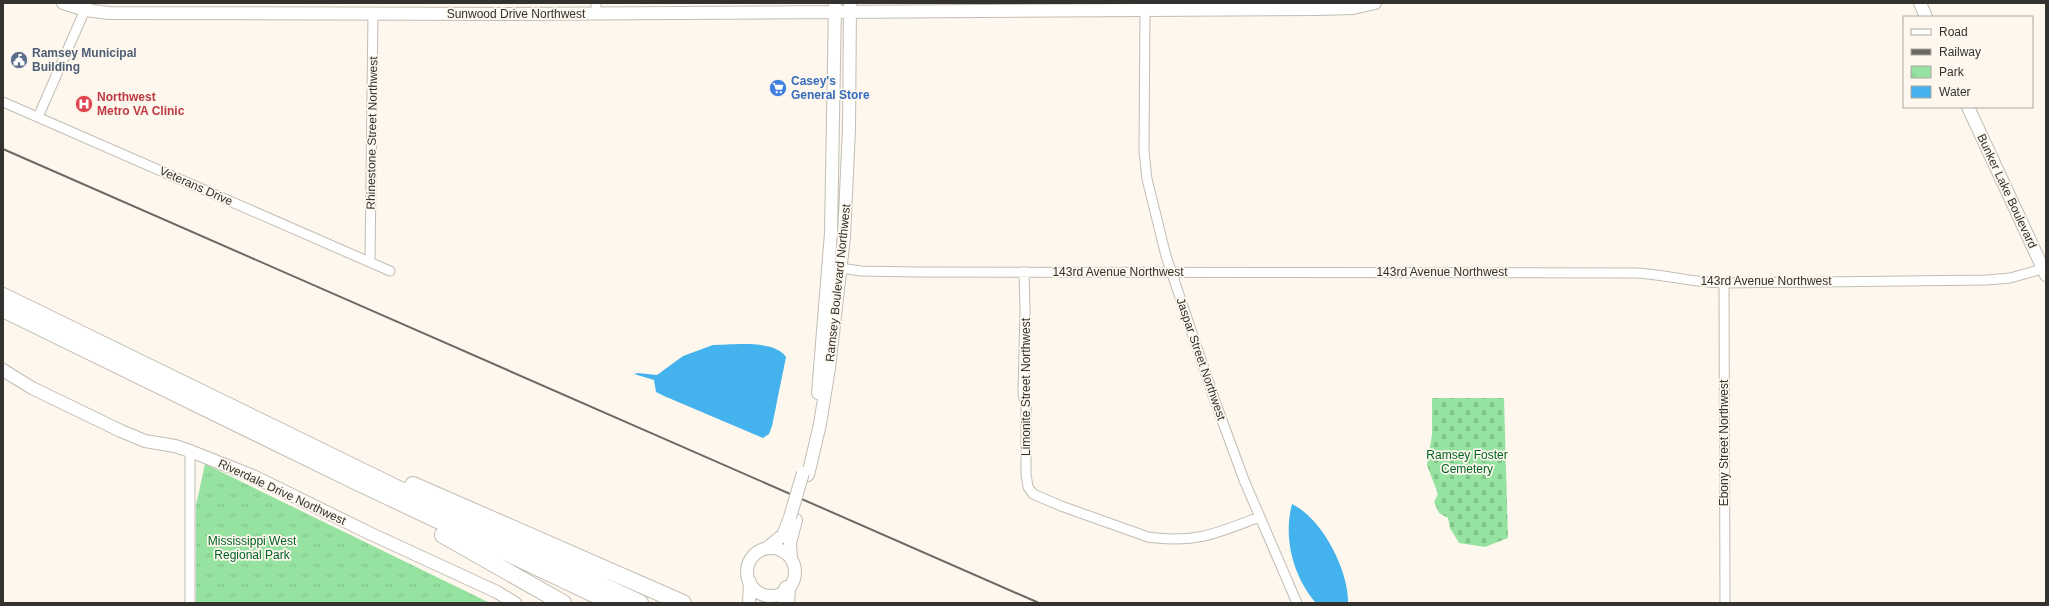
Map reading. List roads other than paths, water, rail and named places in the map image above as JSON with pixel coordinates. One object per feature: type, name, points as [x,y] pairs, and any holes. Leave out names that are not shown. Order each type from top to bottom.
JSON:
[{"type":"highway","points":[[3,296],[432,506],[640,603]]},
{"type":"highway","points":[[3,308],[353,480],[613,603]]},
{"type":"highway","points":[[303,443],[382,472],[683,603]]},
{"type":"highway","points":[[353,480],[396,508],[495,562],[563,603]]},
{"type":"street","name":"Sunwood Drive Northwest","points":[[63,3],[86,6],[109,13],[373,8],[850,7],[1145,10],[1338,9],[1353,8],[1375,3]]},
{"type":"street","points":[[1920,3],[1926,16]]},
{"type":"street","points":[[38,117],[86,6]]},
{"type":"street","name":"Ramsey Boulevard Northwest","points":[[806,474],[817,400],[829,270],[833,169],[835,7]]},
{"type":"street","name":"Ramsey Boulevard Northwest","points":[[791,559],[790,543],[793,518],[820,424],[829,368],[840,268],[846,202],[850,7]]},
{"type":"street","name":"Rhinestone Street Northwest","points":[[370,262],[373,8]]},
{"type":"street","name":"Jaspar Street Northwest","points":[[1145,10],[1144,151],[1147,179],[1172,272],[1224,428],[1259,517],[1297,603]]},
{"type":"street","name":"Veterans Drive","points":[[3,102],[390,271]]},
{"type":"street","name":"Bunker Lake Boulevard","points":[[1968,108],[2045,271]]},
{"type":"street","name":"143rd Avenue Northwest","points":[[840,268],[872,272],[1634,272],[1693,282],[1724,283],[1987,280],[2010,278],[2045,271]]},
{"type":"street","name":"Limonite Street Northwest","points":[[1024,272],[1025,311],[1023,394],[1026,407],[1026,474],[1028,487],[1038,497],[1148,537],[1163,539],[1179,540],[1211,536],[1259,517]]},
{"type":"street","name":"Ebony Street Northwest","points":[[1724,283],[1725,603]]},
{"type":"street","name":"Riverdale Drive Northwest","points":[[3,370],[32,388],[121,431],[145,441],[175,446],[190,451],[253,476],[367,532],[497,592],[515,603]]},
{"type":"street","points":[[190,451],[190,603]]},
{"type":"street","name":"Ramsey Boulevard Northwest","points":[[767,548],[783,535],[793,518]]},
{"type":"street","points":[[750,603],[750,582],[747,571],[751,560],[759,551],[767,548],[779,549],[791,559],[795,575],[782,596],[762,603]]},
{"type":"street","points":[[750,582],[760,592],[782,596]]},
{"type":"water","points":[[713,345],[763,345],[780,351],[786,357],[772,426],[769,434],[763,438],[664,396],[656,392],[654,380],[634,374],[657,375],[683,356]]},
{"type":"water","points":[[1292,504],[1314,521],[1332,547],[1344,576],[1348,603],[1316,603],[1301,581],[1292,556],[1290,543],[1289,530]]},
{"type":"railway","points":[[3,149],[1039,603]]},
{"type":"place","name":"Ramsey Municipal Building","points":[[19,60]]},
{"type":"place","name":"Casey's General Store","points":[[778,88]]},
{"type":"place","name":"Northwest Metro VA Clinic","points":[[84,104]]},
{"type":"park label","name":"Ramsey Foster Cemetery","points":[[1467,462]]},
{"type":"park label","name":"Mississippi West Regional Park","points":[[252,548]]}]
